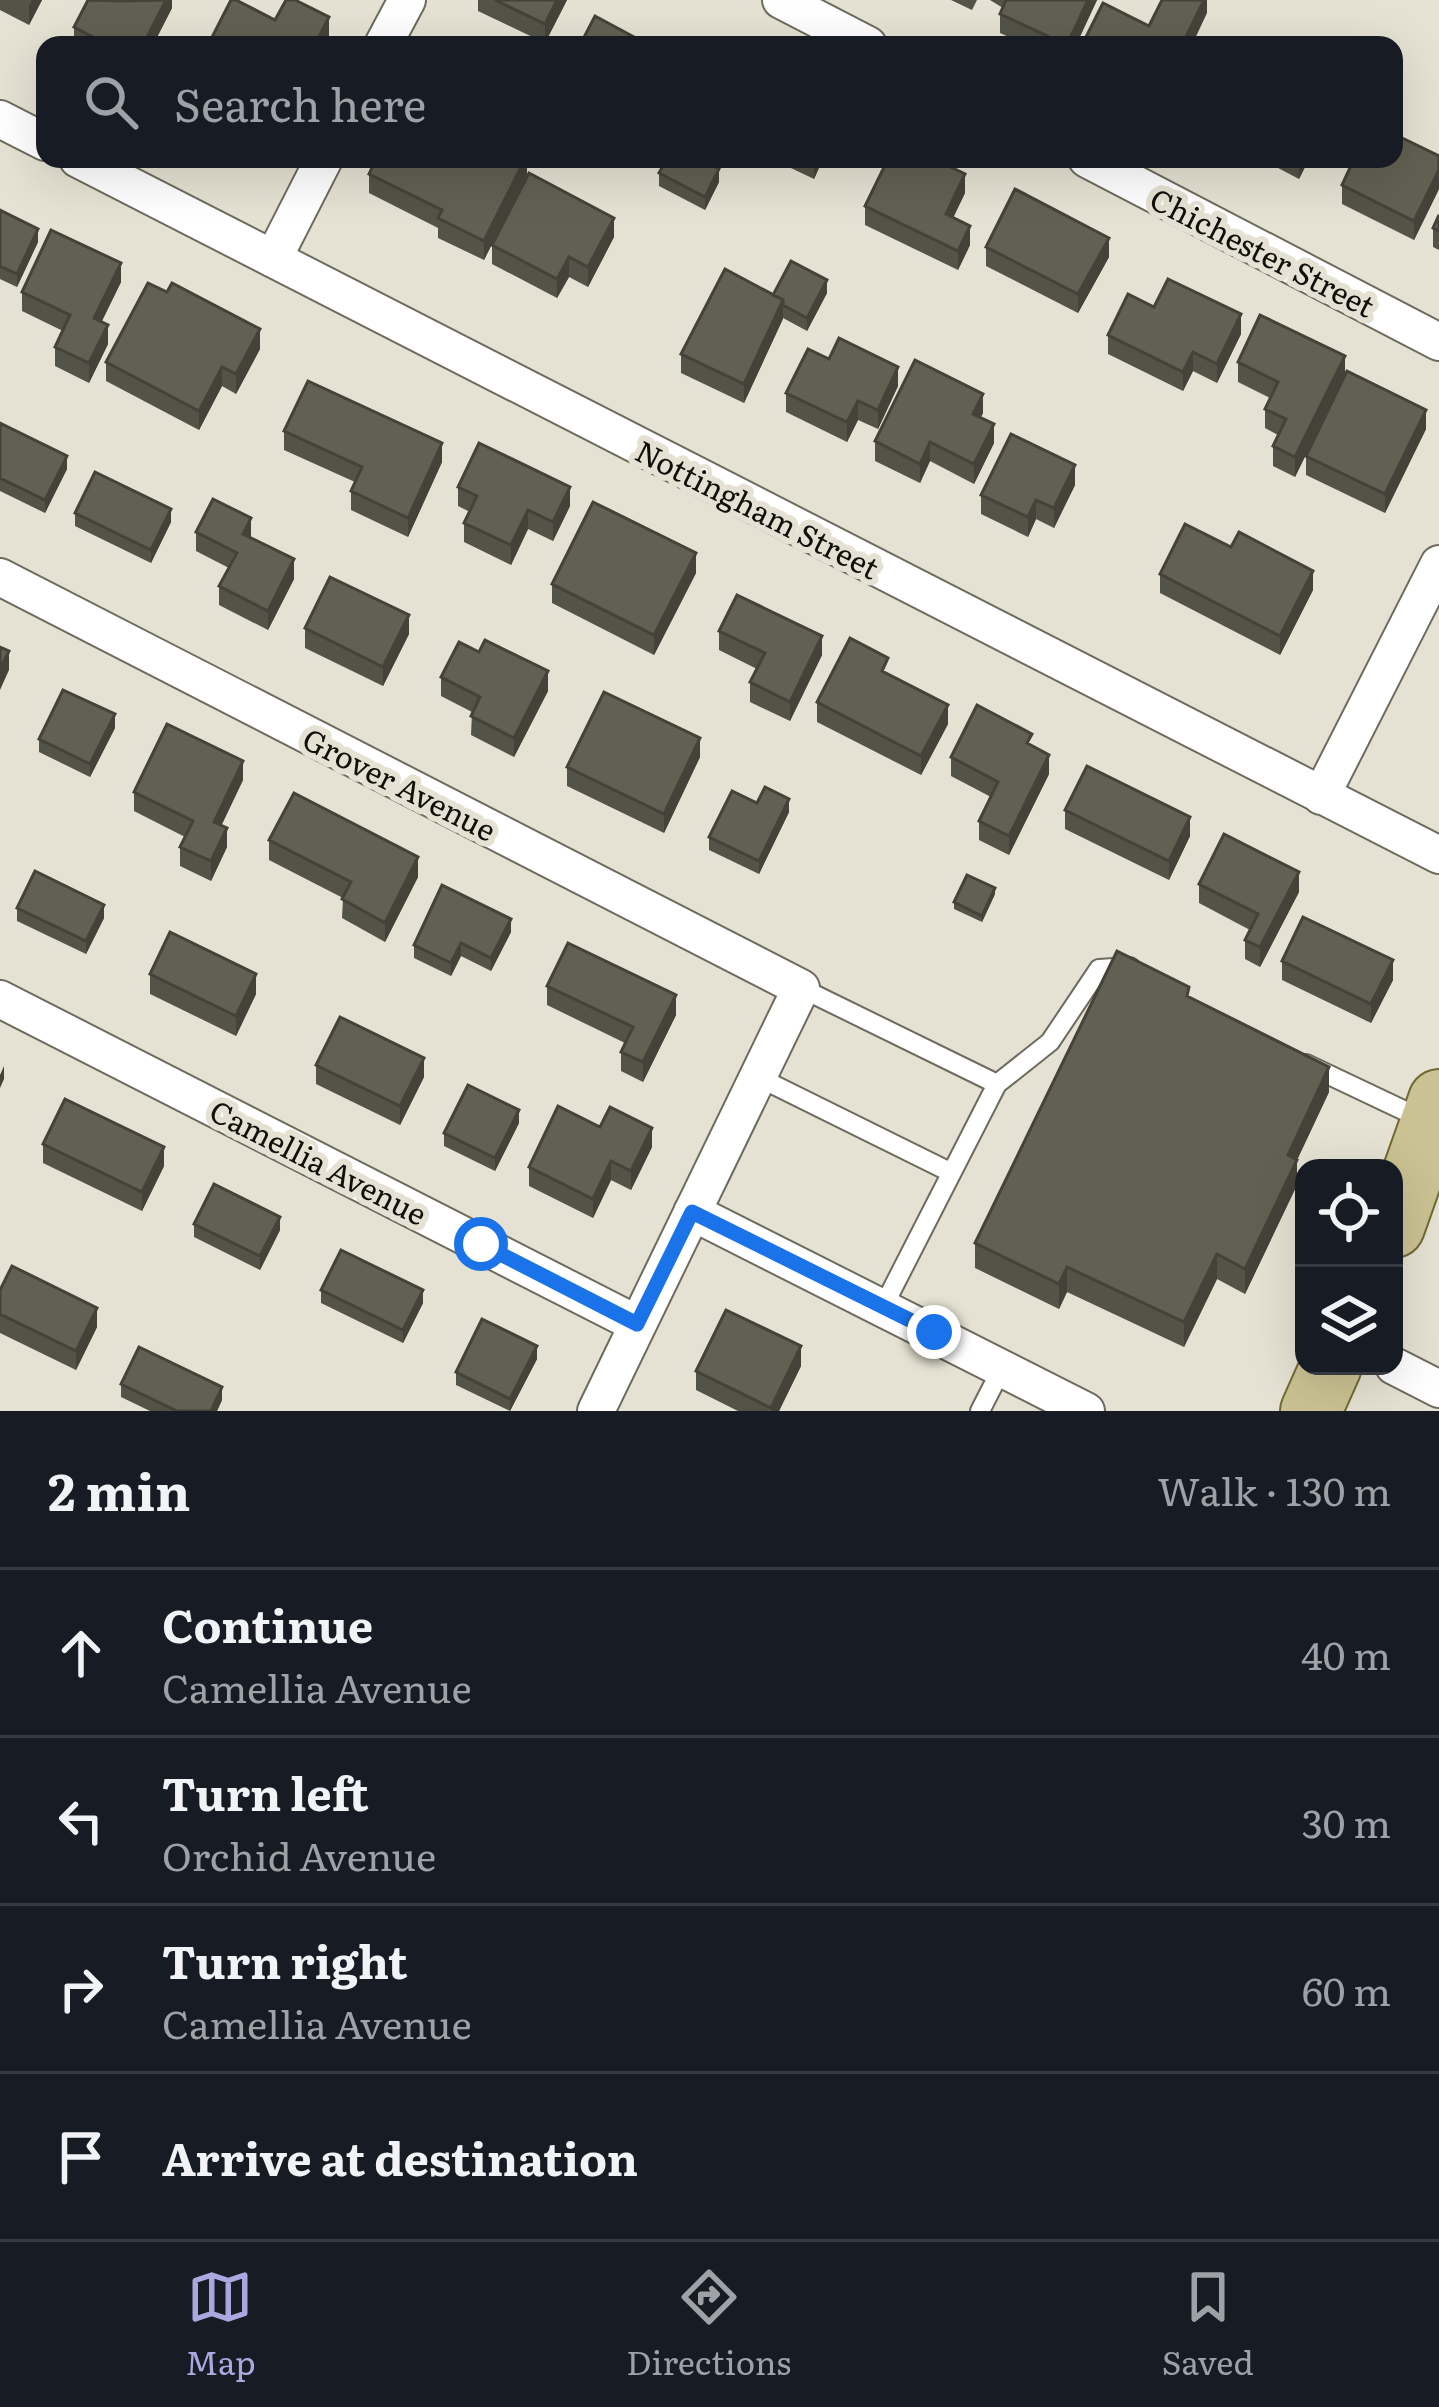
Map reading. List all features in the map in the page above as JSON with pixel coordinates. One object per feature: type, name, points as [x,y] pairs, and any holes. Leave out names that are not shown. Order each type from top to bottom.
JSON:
[{"type":"main road","points":[[1403,1202],[1436,1108]]},
{"type":"main road","points":[[1311,1411],[1327,1375]]},
{"type":"street","points":[[388,36],[407,0]]},
{"type":"street","points":[[781,0],[851,36]]},
{"type":"street","points":[[0,118],[36,137]]},
{"type":"street","name":"Nottingham Street","points":[[96,168],[1439,855]]},
{"type":"street","points":[[273,259],[319,168]]},
{"type":"street","name":"Chichester Street","points":[[1104,168],[1439,342]]},
{"type":"street","points":[[1321,796],[1439,564]]},
{"type":"street","name":"Grover Avenue","points":[[0,577],[801,988]]},
{"type":"street","points":[[596,1411],[801,988]]},
{"type":"street","name":"Camellia Avenue","points":[[0,998],[637,1324]]},
{"type":"street","points":[[692,1212],[1086,1411]]},
{"type":"street","points":[[1403,1371],[1439,1389]]},
{"type":"lane","points":[[883,1307],[998,1084],[1050,1042],[1099,968],[1119,964],[1144,971]]},
{"type":"lane","points":[[801,988],[998,1084]]},
{"type":"lane","points":[[1276,1049],[1436,1108]]},
{"type":"lane","points":[[758,1077],[950,1172]]},
{"type":"lane","points":[[980,1411],[1002,1368]]},
{"type":"building","points":[[88,0],[166,0],[148,36],[91,36],[74,27]]},
{"type":"building","points":[[231,0],[275,20],[286,0],[329,17],[320,36],[213,36]]},
{"type":"building","points":[[495,0],[557,0],[545,24]]},
{"type":"building","points":[[1006,0],[1088,0],[1071,36],[1048,36],[1000,14]]},
{"type":"building","points":[[1162,0],[1204,0],[1186,36],[1086,36],[1103,3],[1149,26]]},
{"type":"building","points":[[595,16],[632,36],[585,36]]},
{"type":"building","points":[[1403,138],[1439,156],[1439,170],[1414,221],[1342,185],[1350,168],[1403,168]]},
{"type":"building","points":[[372,168],[520,168],[484,241],[438,218],[442,210],[369,174]]},
{"type":"building","points":[[662,168],[719,169],[705,197],[659,173]]},
{"type":"building","points":[[884,168],[953,168],[965,174],[946,214],[970,226],[958,251],[865,206]]},
{"type":"building","points":[[529,173],[614,218],[588,267],[569,257],[557,279],[492,245]]},
{"type":"building","points":[[1015,189],[1109,238],[1078,294],[986,247]]},
{"type":"building","points":[[0,210],[38,229],[17,274],[0,266]]},
{"type":"building","points":[[51,230],[121,263],[94,318],[108,325],[89,363],[55,347],[70,315],[22,292]]},
{"type":"building","points":[[791,261],[827,280],[807,318],[773,295]]},
{"type":"building","points":[[725,269],[783,300],[744,384],[681,354]]},
{"type":"building","points":[[1168,279],[1241,314],[1217,364],[1193,352],[1183,372],[1108,335],[1128,294],[1154,307]]},
{"type":"building","points":[[148,283],[167,292],[172,283],[260,329],[236,374],[222,367],[199,411],[106,362]]},
{"type":"building","points":[[1260,315],[1345,356],[1295,457],[1273,446],[1286,419],[1265,409],[1278,382],[1238,362]]},
{"type":"building","points":[[839,338],[898,367],[878,410],[858,401],[847,422],[786,393],[808,349],[829,359]]},
{"type":"building","points":[[915,360],[983,394],[973,414],[994,424],[974,464],[930,442],[920,464],[875,441]]},
{"type":"building","points":[[1347,371],[1426,410],[1385,494],[1306,456]]},
{"type":"building","points":[[308,381],[442,443],[408,518],[351,491],[362,467],[284,431]]},
{"type":"building","points":[[0,423],[67,456],[45,500],[0,478]]},
{"type":"building","points":[[1011,434],[1075,465],[1054,508],[1036,500],[1028,517],[981,495]]},
{"type":"building","points":[[479,443],[570,487],[553,522],[528,510],[511,545],[464,523],[477,496],[458,487]]},
{"type":"building","points":[[95,472],[171,509],[151,550],[75,513]]},
{"type":"building","points":[[213,499],[251,518],[243,534],[294,559],[268,611],[219,586],[237,553],[196,532]]},
{"type":"building","points":[[593,502],[696,553],[654,635],[552,584]]},
{"type":"building","points":[[1185,524],[1231,547],[1239,532],[1313,571],[1280,636],[1160,574]]},
{"type":"building","points":[[330,577],[409,615],[383,667],[305,628]]},
{"type":"building","points":[[737,595],[822,636],[790,702],[750,682],[765,653],[719,631]]},
{"type":"building","points":[[850,638],[888,658],[882,671],[948,705],[921,756],[817,702]]},
{"type":"building","points":[[485,640],[548,671],[514,738],[471,716],[480,697],[441,677],[459,642],[479,652]]},
{"type":"building","points":[[0,647],[9,651],[0,670]]},
{"type":"building","points":[[63,690],[115,714],[90,764],[39,739]]},
{"type":"building","points":[[604,692],[700,738],[664,814],[567,767]]},
{"type":"building","points":[[977,705],[1032,734],[1027,743],[1049,755],[1009,836],[979,821],[998,782],[951,757]]},
{"type":"building","points":[[167,724],[243,761],[214,822],[227,828],[211,861],[180,847],[193,821],[134,792]]},
{"type":"building","points":[[1087,766],[1190,817],[1169,861],[1065,810]]},
{"type":"building","points":[[765,787],[789,799],[759,861],[709,837],[732,791],[757,803]]},
{"type":"building","points":[[294,793],[418,857],[385,923],[342,899],[351,882],[269,840]]},
{"type":"building","points":[[1224,834],[1299,872],[1260,947],[1245,940],[1258,914],[1199,884]]},
{"type":"building","points":[[35,871],[104,905],[86,941],[17,908]]},
{"type":"building","points":[[967,875],[995,888],[982,916],[954,902]]},
{"type":"building","points":[[442,885],[511,919],[491,958],[461,943],[451,963],[414,945]]},
{"type":"building","points":[[1303,917],[1393,960],[1371,1004],[1282,961]]},
{"type":"building","points":[[170,932],[256,974],[236,1016],[150,974]]},
{"type":"building","points":[[568,943],[676,995],[643,1062],[621,1052],[633,1027],[547,986]]},
{"type":"building","points":[[1117,951],[1189,987],[1187,996],[1329,1067],[1288,1155],[1295,1164],[1245,1269],[1217,1254],[1184,1322],[1067,1267],[1059,1284],[975,1243]]},
{"type":"building","points":[[340,1017],[424,1058],[400,1106],[316,1065]]},
{"type":"building","points":[[468,1085],[519,1110],[495,1158],[444,1133]]},
{"type":"building","points":[[65,1099],[164,1147],[142,1192],[43,1144]]},
{"type":"building","points":[[558,1106],[600,1127],[610,1107],[652,1128],[631,1171],[611,1161],[593,1199],[529,1167]]},
{"type":"building","points":[[214,1184],[280,1217],[260,1256],[194,1224]]},
{"type":"building","points":[[341,1250],[423,1290],[403,1330],[321,1290]]},
{"type":"building","points":[[12,1266],[97,1308],[76,1351],[0,1314],[0,1290]]},
{"type":"building","points":[[726,1310],[801,1346],[771,1408],[696,1371]]},
{"type":"building","points":[[482,1319],[537,1346],[510,1399],[456,1372]]},
{"type":"building","points":[[139,1347],[222,1387],[211,1411],[177,1411],[121,1384]]},
{"type":"route","points":[[481,1244],[637,1324],[692,1212],[934,1332]]}]
